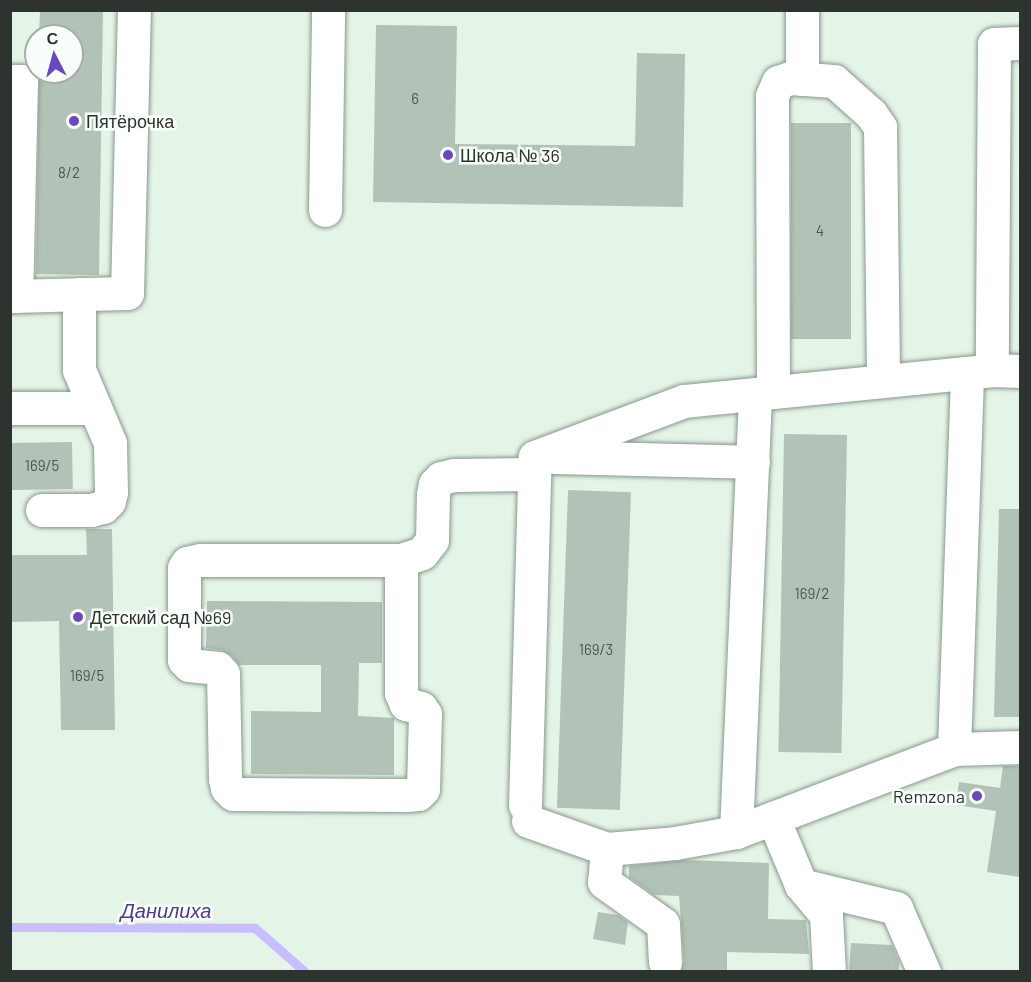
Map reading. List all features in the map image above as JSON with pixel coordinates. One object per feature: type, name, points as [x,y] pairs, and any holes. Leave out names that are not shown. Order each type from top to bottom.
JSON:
[{"type":"lane","points":[[10,81],[21,81],[13,296],[127,293],[134,10]]},
{"type":"lane","points":[[325,210],[328,10]]},
{"type":"lane","points":[[802,10],[802,79]]},
{"type":"lane","points":[[954,749],[993,371],[994,44],[1020,43]]},
{"type":"lane","points":[[736,832],[753,462],[764,393],[772,96],[778,82],[802,79],[834,81],[871,114],[880,127],[883,381]]},
{"type":"lane","points":[[42,510],[91,510],[103,507],[108,501],[110,443],[79,370],[79,294]]},
{"type":"lane","points":[[535,466],[684,401],[993,371]]},
{"type":"lane","points":[[10,408],[95,408]]},
{"type":"lane","points":[[401,560],[401,693],[406,704],[421,708],[425,714],[423,789],[418,794],[407,795],[233,794],[227,788],[225,779],[224,674],[218,668],[189,665],[184,660],[184,568],[188,563],[200,560],[401,560],[422,553],[432,540],[435,484],[441,478],[454,475],[535,466],[753,462]]},
{"type":"lane","points":[[535,466],[526,813],[607,849],[675,843],[736,832],[954,749],[1020,747]]},
{"type":"lane","points":[[773,818],[801,885],[826,915],[829,972]]},
{"type":"lane","points":[[607,849],[604,882],[663,924],[665,962]]},
{"type":"lane","points":[[801,885],[896,908],[924,972]]},
{"type":"building","points":[[40,10],[103,10],[99,275],[36,274],[39,84],[84,84],[84,24],[39,24]]},
{"type":"building","points":[[376,25],[457,26],[455,144],[635,146],[637,53],[685,54],[683,207],[373,202]]},
{"type":"building","points":[[791,123],[851,123],[851,339],[791,339]]},
{"type":"building","points":[[784,434],[847,435],[841,753],[778,752]]},
{"type":"building","points":[[72,442],[73,489],[11,490],[10,443]]},
{"type":"building","points":[[568,490],[631,492],[620,810],[557,808]]},
{"type":"building","points":[[999,509],[1020,509],[1020,717],[994,717]]},
{"type":"building","points":[[86,529],[112,529],[115,730],[61,730],[59,621],[10,622],[10,555],[87,555]]},
{"type":"building","points":[[207,601],[382,602],[382,663],[359,663],[358,716],[394,718],[394,775],[251,774],[251,711],[321,712],[321,665],[239,665],[232,656],[221,650],[206,648]]},
{"type":"building","points":[[1003,766],[1020,766],[1020,877],[987,872],[996,811],[956,805],[959,782],[1000,788]]},
{"type":"building","points":[[684,860],[769,863],[768,919],[806,920],[809,954],[727,952],[727,972],[681,972],[684,961],[679,896],[654,895],[629,877],[629,866]]},
{"type":"building","points":[[598,912],[618,915],[628,922],[625,945],[593,939]]},
{"type":"building","points":[[851,943],[892,945],[899,962],[899,972],[849,972]]},
{"type":"waterway","name":"Данилиха","points":[[10,927],[255,928],[305,972]]},
{"type":"place","name":"Пятёрочка","points":[[74,121]]},
{"type":"place","name":"Школа № 36","points":[[448,155]]},
{"type":"place","name":"Детский сад №69","points":[[78,617]]},
{"type":"place","name":"Remzona","points":[[977,796]]}]
